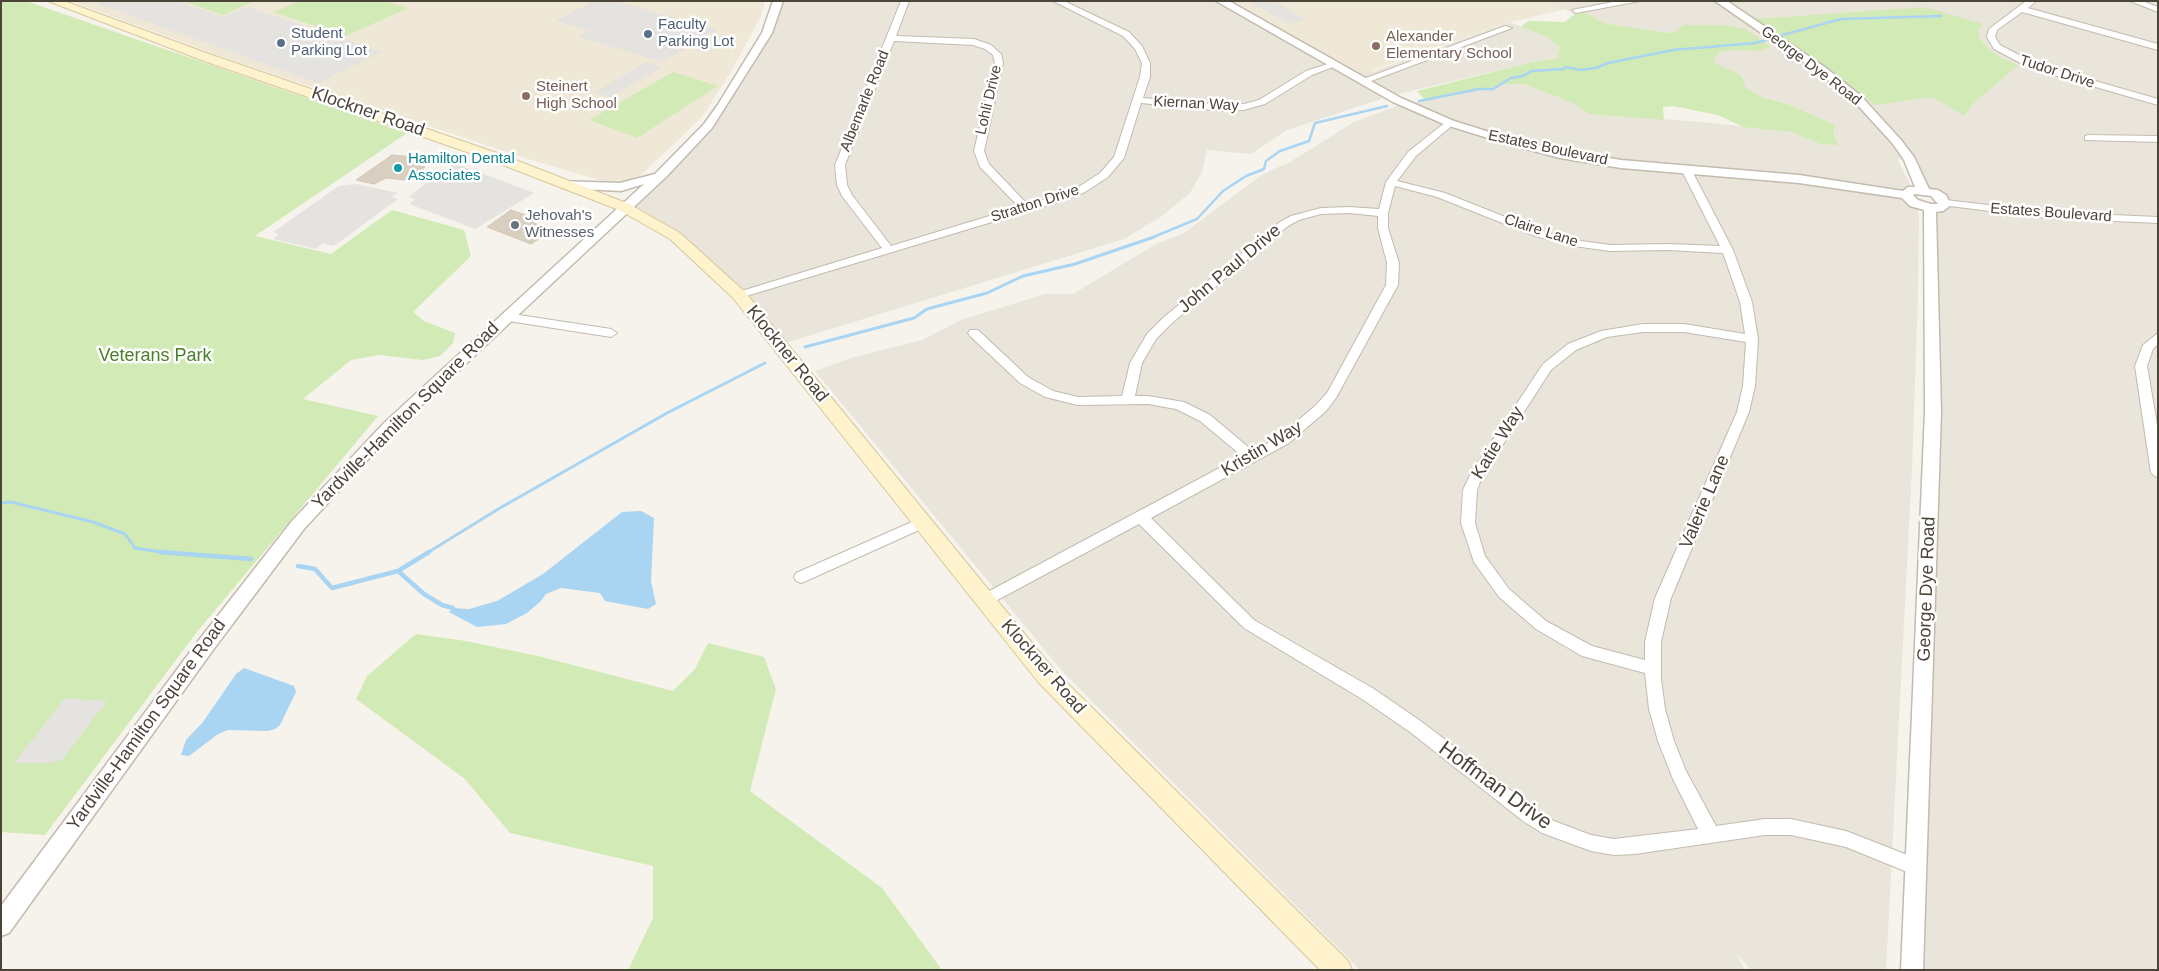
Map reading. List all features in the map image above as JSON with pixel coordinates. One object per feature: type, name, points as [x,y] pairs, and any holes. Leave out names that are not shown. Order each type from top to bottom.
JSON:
[{"type":"main road","name":"Klockner Road","points":[[53,1],[208,58],[452,142],[624,207],[675,236],[738,294],[1047,677],[1339,970]]},
{"type":"street","name":"Yardville-Hamilton Square Road","points":[[1,926],[206,645],[298,525],[364,452],[506,317],[660,175],[718,115],[767,33],[778,1]]},
{"type":"street","name":"Albemarle Road","points":[[888,249],[847,196],[842,185],[840,165],[905,1]]},
{"type":"street","name":"Stratton Drive","points":[[738,294],[1081,190],[1104,175],[1120,158],[1147,70],[1146,62],[1140,48],[1116,28],[1057,1]]},
{"type":"street","name":"Estates Boulevard","points":[[1221,1],[1397,100],[1450,123],[1508,141],[1560,154],[1621,164],[1799,179],[1906,195]]},
{"type":"street","points":[[1576,10],[1597,3],[1636,1]]},
{"type":"street","name":"George Dye Road","points":[[1720,1],[1822,70],[1857,98],[1897,142],[1910,160],[1924,190]]},
{"type":"street","name":"Tudor Drive","points":[[2032,1],[1991,33],[1993,42],[2004,52],[2034,66],[2158,102]]},
{"type":"street","points":[[2134,1],[2158,10]]},
{"type":"street","points":[[2022,9],[2158,47]]},
{"type":"street","points":[[1363,81],[1508,28]]},
{"type":"street","name":"Lohli Drive","points":[[891,38],[974,42],[988,47],[997,54],[999,63],[979,152],[984,165],[1025,208]]},
{"type":"street","name":"Kiernan Way","points":[[1138,100],[1224,108],[1244,107],[1267,100],[1308,73],[1334,65]]},
{"type":"street","name":"Kristin Way","points":[[985,600],[1284,440],[1321,408],[1332,395],[1388,298],[1394,274],[1384,228],[1383,213],[1391,182],[1412,154],[1450,123]]},
{"type":"street","points":[[2088,138],[2158,139]]},
{"type":"street","name":"Valerie Lane","points":[[1686,169],[1727,250],[1746,302],[1752,339],[1749,386],[1743,412],[1664,598],[1653,642],[1652,668],[1657,709],[1666,741],[1679,774],[1710,835]]},
{"type":"street","points":[[562,184],[621,186],[660,175]]},
{"type":"street","name":"Claire Lane","points":[[1391,182],[1442,195],[1539,234],[1574,243],[1610,248],[1668,247],[1727,250]]},
{"type":"street","points":[[1912,190],[1924,190],[1938,195],[1938,206],[1914,203],[1906,195],[1912,190]]},
{"type":"street","name":"Estates Boulevard","points":[[1938,206],[2046,215],[2158,220]]},
{"type":"street","name":"George Dye Road","points":[[1912,970],[1933,411],[1938,206]]},
{"type":"street","name":"John Paul Drive","points":[[1128,400],[1136,363],[1151,337],[1168,320],[1284,224],[1295,218],[1321,211],[1349,210],[1383,213]]},
{"type":"street","points":[[506,317],[610,333]]},
{"type":"street","name":"Katie Way","points":[[1652,668],[1588,651],[1564,639],[1541,625],[1504,592],[1483,564],[1472,540],[1468,523],[1470,490],[1476,476],[1547,367],[1572,347],[1605,334],[1642,328],[1684,328],[1752,339]]},
{"type":"street","points":[[974,333],[1024,380],[1049,394],[1078,401],[1128,400],[1166,402],[1193,410],[1252,457]]},
{"type":"street","points":[[2158,338],[2147,348],[2141,366],[2158,474]]},
{"type":"street","name":"Hoffman Drive","points":[[1141,517],[1249,624],[1368,694],[1416,727],[1529,815],[1548,827],[1591,843],[1614,846],[1634,846],[1765,827],[1818,831],[1846,839],[1917,867]]},
{"type":"street","points":[[801,577],[923,522]]},
{"type":"shaded area","name":"Steinert High School","points":[[70,1],[765,1],[761,16],[729,75],[702,117],[641,175],[630,182],[613,184],[525,158],[237,62]]},
{"type":"shaded area","name":"Student Parking Lot","points":[[105,1],[176,1],[223,17],[247,7],[383,52],[318,83],[98,4]]},
{"type":"shaded area","name":"Faculty Parking Lot","points":[[594,1],[615,1],[717,30],[662,62],[579,37],[594,28],[587,30],[555,21]]},
{"type":"shaded area","points":[[778,1],[1233,1],[1233,3],[1372,72],[1509,22],[1547,37],[1560,47],[1557,58],[1390,96],[1287,130],[1251,154],[1207,150],[1202,172],[1190,193],[1162,216],[1124,239],[779,345],[684,243],[624,207],[708,126],[767,33]]},
{"type":"shaded area","name":"Alexander Elementary School","points":[[1233,1],[1547,1],[1566,9],[1506,23],[1365,73],[1352,69],[1233,3]]},
{"type":"shaded area","points":[[1248,1],[1273,1],[1306,19],[1289,24]]},
{"type":"shaded area","points":[[1547,1],[2158,1],[2158,970],[1912,970],[1930,215],[1943,207],[1929,191],[1910,160],[1897,159],[1910,184],[1919,216],[1918,294],[1912,469],[1886,970],[1751,970],[1736,953],[1745,970],[1360,970],[1063,672],[815,371],[851,358],[922,340],[961,320],[1045,294],[1073,294],[1156,244],[1184,233],[1263,174],[1290,162],[1354,122],[1397,106],[1506,84],[1525,84],[1575,104],[1590,114],[1702,122],[1791,132],[1820,144],[1833,133],[1835,125],[1790,105],[1762,97],[1746,88],[1742,76],[1712,62],[1719,52],[1736,49],[1758,51],[1678,31],[1666,33],[1603,23],[1587,13],[1575,14]]},
{"type":"shaded area","points":[[646,62],[662,67],[611,97],[595,92]]},
{"type":"shaded area","points":[[453,164],[534,193],[475,229],[409,204],[415,199],[408,197]]},
{"type":"shaded area","points":[[356,184],[398,193],[392,197],[398,199],[334,246],[323,243],[316,249],[273,239],[279,234],[273,232],[339,186]]},
{"type":"shaded area","points":[[65,698],[107,701],[62,760],[48,763],[14,763]]},
{"type":"green space","name":"Veterans Park","points":[[1,1],[26,1],[407,133],[255,236],[331,254],[392,210],[464,230],[471,256],[413,312],[424,321],[455,333],[453,343],[440,356],[423,360],[379,355],[351,360],[303,399],[378,416],[196,633],[45,835],[1,832]]},
{"type":"green space","points":[[182,1],[255,1],[223,15]]},
{"type":"green space","points":[[299,1],[385,1],[408,8],[346,36],[273,12]]},
{"type":"green space","points":[[1924,7],[1983,24],[1978,31],[1980,39],[2001,58],[2018,65],[1974,103],[1964,116],[1932,97],[1875,105],[1846,82],[1756,19]]},
{"type":"green space","points":[[1587,13],[1603,23],[1666,33],[1678,31],[1683,25],[1721,25],[1745,29],[1771,47],[1758,51],[1736,50],[1719,52],[1713,62],[1742,76],[1746,88],[1762,97],[1790,105],[1835,125],[1833,133],[1838,145],[1820,144],[1791,132],[1743,127],[1718,115],[1673,106],[1663,107],[1664,120],[1589,114],[1575,104],[1525,84],[1506,84],[1426,101],[1417,91],[1533,62],[1557,58],[1560,47],[1547,37],[1521,27],[1528,21],[1565,22],[1575,14]]},
{"type":"green space","points":[[673,72],[718,86],[637,138],[589,120]]},
{"type":"green space","points":[[416,634],[466,641],[538,656],[673,691],[695,669],[708,643],[764,657],[776,689],[750,791],[882,888],[942,970],[628,970],[653,918],[653,866],[510,833],[465,779],[356,699],[367,676]]},
{"type":"water","points":[[641,511],[654,518],[651,581],[656,604],[648,609],[605,601],[600,593],[561,588],[546,594],[527,613],[506,624],[477,627],[449,612],[453,608],[469,609],[497,601],[543,574],[622,512]]},
{"type":"water","points":[[244,668],[294,686],[296,692],[280,725],[268,731],[228,730],[218,734],[189,756],[181,755],[186,740],[203,722],[236,674]]},
{"type":"building","name":"Hamilton Dental Associates","points":[[392,155],[415,157],[410,161],[414,162],[411,164],[425,167],[406,180],[386,178],[374,184],[356,180]]},
{"type":"building","name":"Jehovah's Witnesses","points":[[511,210],[537,219],[532,222],[551,231],[531,244],[487,227]]},
{"type":"waterway","points":[[1779,36],[1841,19],[1941,16]]},
{"type":"waterway","points":[[1419,101],[1479,89],[1493,89],[1511,78],[1523,76],[1532,71],[1564,69],[1565,67],[1580,70],[1596,68],[1608,63],[1673,50],[1755,43],[1770,39]]},
{"type":"waterway","points":[[1151,238],[1197,219],[1223,191],[1246,176],[1264,169],[1266,161],[1280,151],[1309,141],[1315,123],[1387,106]]},
{"type":"waterway","points":[[805,347],[914,318],[927,309],[987,293],[1023,276],[1075,264],[1154,237]]},
{"type":"waterway","points":[[427,553],[500,508],[667,413],[765,363]]},
{"type":"waterway","points":[[1,503],[11,502],[93,522],[125,534],[135,548],[163,552]]},
{"type":"waterway","points":[[163,552],[251,559]]},
{"type":"waterway","points":[[163,552],[168,553]]},
{"type":"waterway","points":[[398,571],[429,552]]},
{"type":"waterway","points":[[298,566],[315,569],[332,588],[398,571]]},
{"type":"waterway","points":[[398,571],[424,594],[442,605],[453,608]]},
{"type":"place","name":"Faculty Parking Lot","points":[[648,34]]},
{"type":"place","name":"Student Parking Lot","points":[[281,43]]},
{"type":"place","name":"Alexander Elementary School","points":[[1376,46]]},
{"type":"place","name":"Steinert High School","points":[[526,96]]},
{"type":"place","name":"Hamilton Dental Associates","points":[[398,168]]},
{"type":"place","name":"Jehovah's Witnesses","points":[[515,225]]}]
